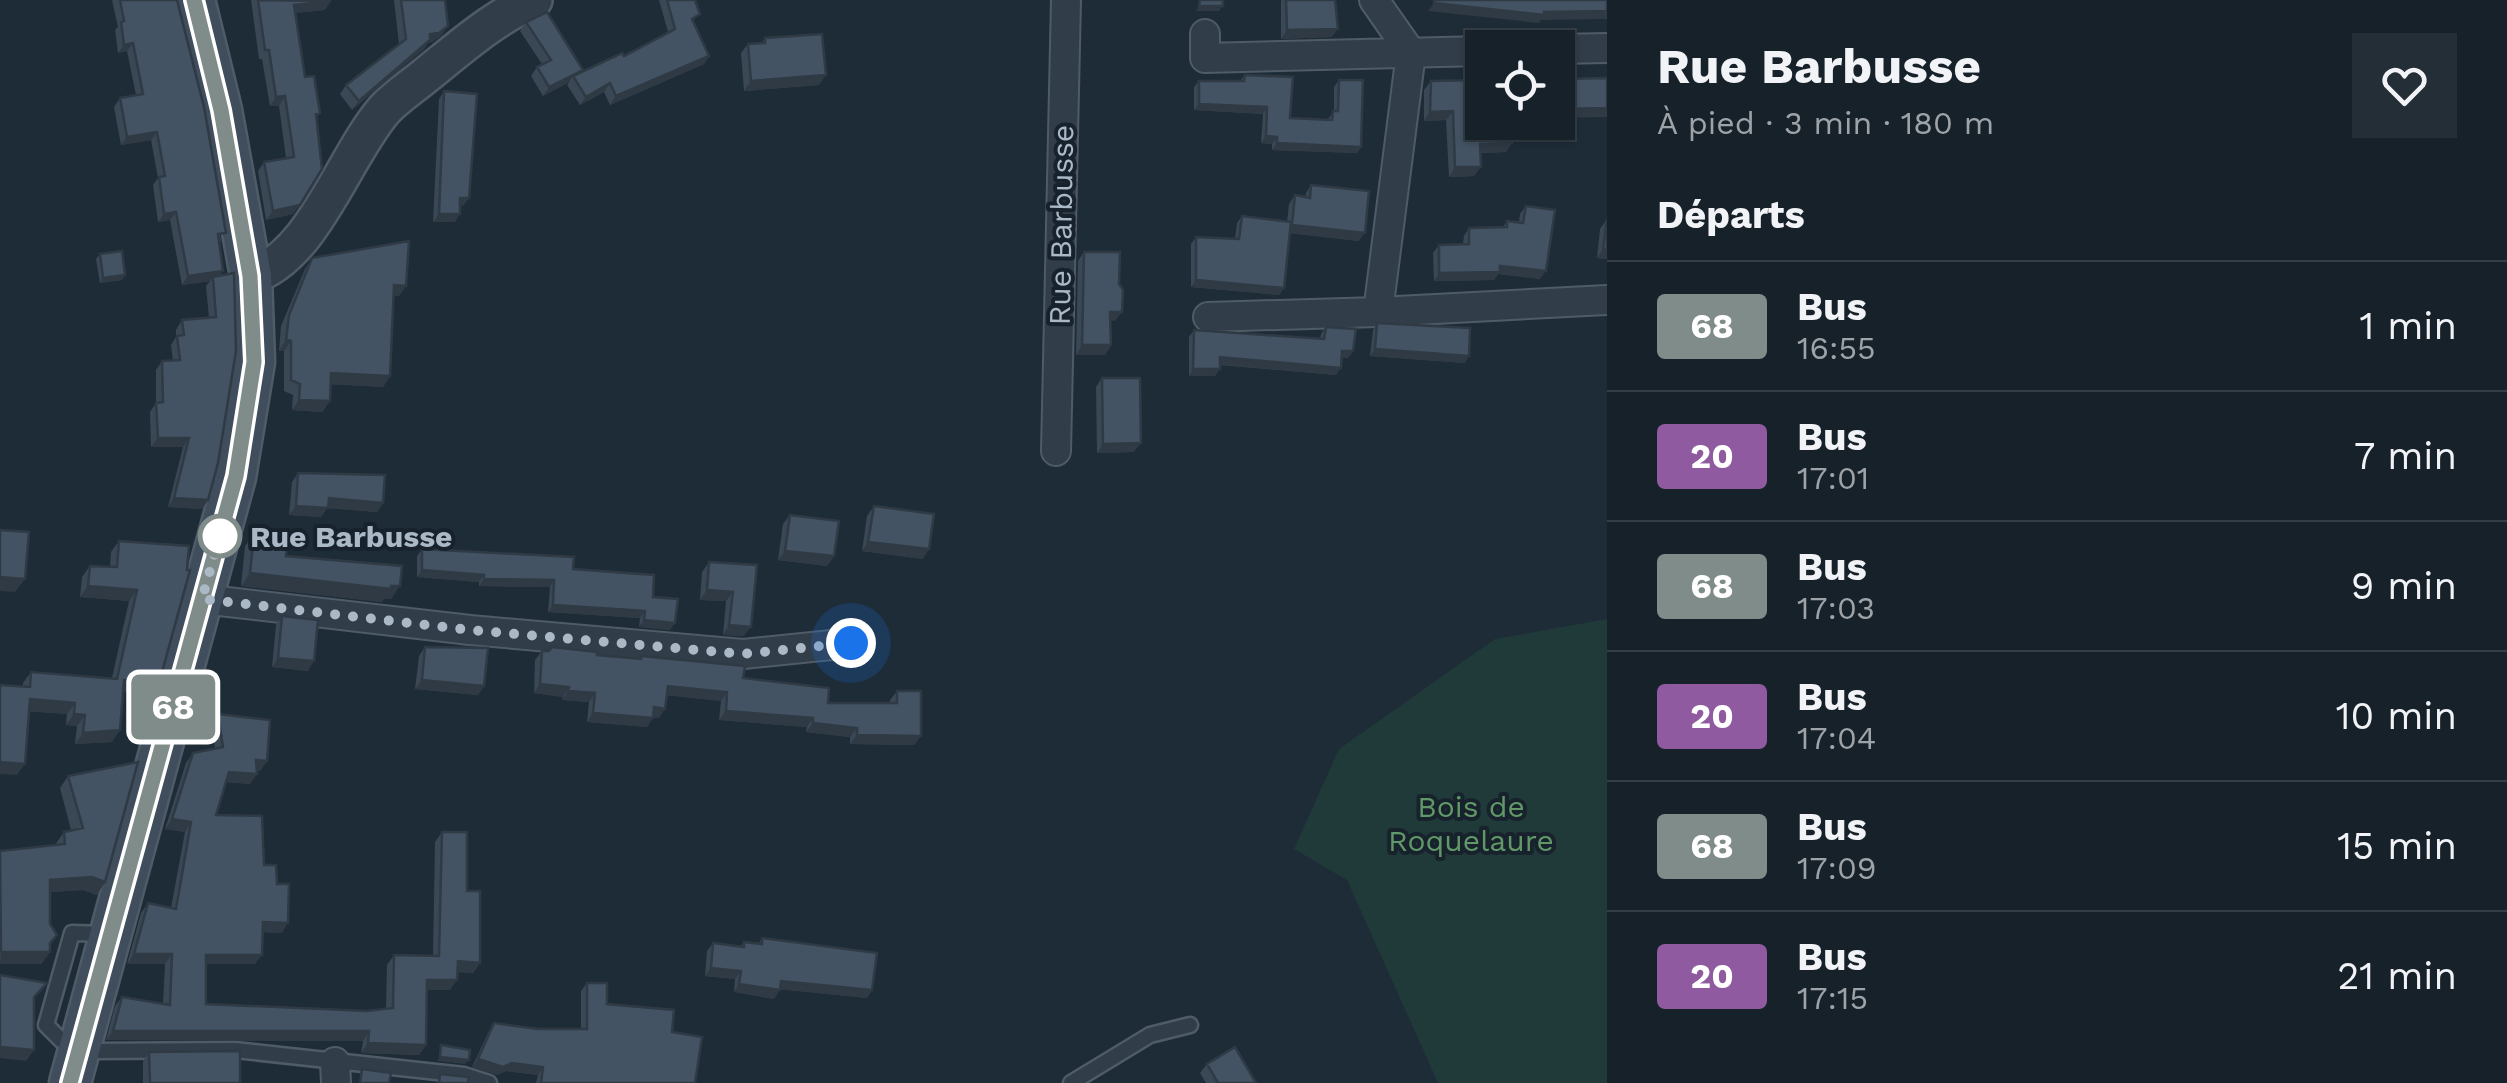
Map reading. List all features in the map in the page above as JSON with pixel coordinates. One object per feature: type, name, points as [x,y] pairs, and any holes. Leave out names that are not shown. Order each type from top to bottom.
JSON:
[{"type":"main road","points":[[75,1066],[232,492],[254,362],[250,276],[221,110],[194,0]]},
{"type":"street","points":[[250,276],[285,259],[386,108],[502,14],[534,0]]},
{"type":"street","name":"Rue Barbusse","points":[[1056,451],[1066,0]]},
{"type":"street","points":[[1374,0],[1410,54],[1378,312]]},
{"type":"street","points":[[1205,34],[1205,58],[1465,52]]},
{"type":"street","points":[[1575,49],[1607,48]]},
{"type":"street","points":[[1208,318],[1607,300]]},
{"type":"street","points":[[202,599],[470,630],[743,654],[851,643]]},
{"type":"lane","points":[[1071,1083],[1150,1035],[1190,1026]]},
{"type":"lane","points":[[75,1066],[118,1053],[235,1050],[335,1072],[464,1075],[489,1083]]},
{"type":"green space","name":"Bois de Roquelaure","points":[[1607,619],[1607,1083],[1438,1083],[1347,880],[1294,849],[1339,749],[1495,639]]},
{"type":"building","points":[[120,0],[177,0],[204,107],[226,233],[218,234],[223,271],[188,276],[176,212],[164,214],[159,177],[165,176],[157,132],[127,137],[120,98],[143,94],[133,43],[124,45]]},
{"type":"building","points":[[258,0],[331,1],[294,5],[305,77],[314,76],[322,169],[300,205],[273,211],[264,162],[294,157],[285,96],[276,97]]},
{"type":"building","points":[[401,0],[445,0],[448,26],[430,34],[430,40],[359,101],[346,85],[406,39]]},
{"type":"building","points":[[667,0],[695,0],[700,14],[692,19],[709,56],[616,96],[610,83],[586,97],[573,76],[622,53],[624,56],[675,29]]},
{"type":"building","points":[[1200,0],[1223,0],[1223,6],[1199,6]]},
{"type":"building","points":[[1286,0],[1335,0],[1338,29],[1287,30]]},
{"type":"building","points":[[1434,0],[1607,0],[1607,11],[1544,15]]},
{"type":"building","points":[[547,12],[583,70],[549,87],[537,67],[551,60],[526,22]]},
{"type":"building","points":[[822,34],[826,75],[751,81],[748,44],[765,43],[765,38]]},
{"type":"building","points":[[1245,75],[1293,77],[1290,118],[1332,120],[1333,111],[1338,111],[1339,80],[1363,80],[1361,147],[1277,143],[1277,137],[1266,136],[1267,107],[1199,104],[1199,81],[1244,81]]},
{"type":"building","points":[[1607,78],[1607,108],[1575,109],[1575,79]]},
{"type":"building","points":[[1465,80],[1465,140],[1512,143],[1480,144],[1481,167],[1455,167],[1453,111],[1430,112],[1431,81]]},
{"type":"building","points":[[444,91],[477,94],[469,198],[460,198],[460,214],[439,214]]},
{"type":"building","points":[[1311,185],[1369,191],[1365,233],[1292,225],[1295,195],[1310,198]]},
{"type":"building","points":[[1526,206],[1555,210],[1546,271],[1500,266],[1500,272],[1439,273],[1439,245],[1469,244],[1469,228],[1507,227],[1507,221],[1523,223]]},
{"type":"building","points":[[1242,216],[1291,222],[1284,288],[1196,280],[1196,237],[1239,239]]},
{"type":"building","points":[[409,241],[406,286],[394,285],[390,376],[331,373],[330,401],[299,400],[300,384],[291,380],[291,341],[286,340],[289,315],[312,258]]},
{"type":"building","points":[[122,251],[125,275],[103,278],[100,254]]},
{"type":"building","points":[[1084,252],[1120,252],[1122,312],[1110,312],[1111,345],[1082,345]]},
{"type":"building","points":[[234,273],[236,351],[218,463],[208,500],[174,498],[189,438],[158,438],[156,403],[163,402],[162,361],[180,360],[177,336],[184,335],[182,320],[216,317],[213,277]]},
{"type":"building","points":[[1377,323],[1470,328],[1469,356],[1375,349]]},
{"type":"building","points":[[1326,327],[1356,329],[1353,351],[1342,351],[1341,368],[1220,357],[1220,369],[1193,369],[1194,330],[1324,339]]},
{"type":"building","points":[[1102,378],[1140,378],[1141,443],[1103,444]]},
{"type":"building","points":[[298,473],[385,475],[383,503],[329,498],[328,508],[296,506]]},
{"type":"building","points":[[874,506],[934,514],[929,549],[868,542]]},
{"type":"building","points":[[790,515],[839,521],[834,556],[785,551]]},
{"type":"building","points":[[0,530],[29,532],[25,579],[0,577]]},
{"type":"building","points":[[254,534],[288,536],[286,556],[402,566],[400,586],[391,589],[250,573]]},
{"type":"building","points":[[119,541],[189,546],[190,570],[159,683],[124,680],[120,730],[83,733],[85,715],[74,714],[75,703],[30,699],[25,764],[0,762],[0,685],[30,687],[31,672],[117,679],[137,590],[88,586],[90,566],[117,567]]},
{"type":"building","points":[[422,549],[574,557],[573,569],[654,575],[653,597],[678,599],[675,623],[644,620],[645,611],[553,605],[554,580],[484,579],[484,575],[422,570]]},
{"type":"building","points":[[709,562],[757,565],[751,627],[729,625],[733,592],[707,590]]},
{"type":"building","points":[[282,616],[318,620],[314,661],[278,658]]},
{"type":"building","points":[[425,647],[488,648],[484,686],[422,680]]},
{"type":"building","points":[[552,647],[597,655],[745,666],[743,678],[829,688],[828,703],[897,703],[897,691],[921,691],[921,736],[857,735],[857,728],[813,723],[813,718],[726,711],[727,692],[668,686],[665,709],[654,707],[653,718],[593,713],[595,693],[540,684],[542,651]]},
{"type":"building","points":[[218,714],[270,720],[267,761],[256,760],[257,774],[229,772],[216,815],[262,816],[264,865],[276,865],[277,884],[289,884],[288,923],[263,922],[262,955],[206,955],[206,1004],[367,1011],[393,1008],[394,955],[439,956],[442,832],[467,832],[467,891],[480,891],[480,963],[458,961],[457,980],[427,980],[426,1045],[368,1043],[369,1031],[113,1031],[122,997],[170,1005],[172,954],[134,954],[148,903],[176,909],[191,822],[172,819],[193,753],[223,747]]},
{"type":"building","points":[[138,762],[105,882],[92,877],[50,880],[50,924],[57,935],[50,943],[50,952],[1,952],[0,851],[65,844],[64,832],[83,828],[68,776]]},
{"type":"building","points":[[762,938],[877,953],[872,990],[781,981],[780,990],[739,984],[741,971],[711,968],[713,943],[744,947],[744,942],[762,944]]},
{"type":"building","points":[[0,975],[47,983],[34,997],[34,1050],[0,1047]]},
{"type":"building","points":[[587,983],[607,983],[607,1004],[674,1010],[672,1032],[702,1037],[695,1083],[541,1083],[543,1067],[512,1063],[503,1067],[478,1059],[494,1023],[538,1029],[587,1029]]},
{"type":"building","points":[[441,1045],[470,1050],[469,1060],[440,1057]]},
{"type":"building","points":[[1235,1047],[1256,1083],[1218,1083],[1207,1064]]},
{"type":"building","points":[[240,1051],[240,1083],[150,1083],[149,1052]]},
{"type":"building","points":[[362,1069],[391,1073],[389,1083],[360,1083]]},
{"type":"building","points":[[440,1074],[469,1077],[468,1083],[439,1083]]},
{"type":"bus line","name":"68","points":[[70,1083],[236,476],[254,362],[250,276],[221,110],[194,0]]},
{"type":"place","name":"Rue Barbusse","points":[[220,536]]},
{"type":"route","points":[[220,536],[222,528],[202,599],[470,630],[743,654],[851,643]]}]
